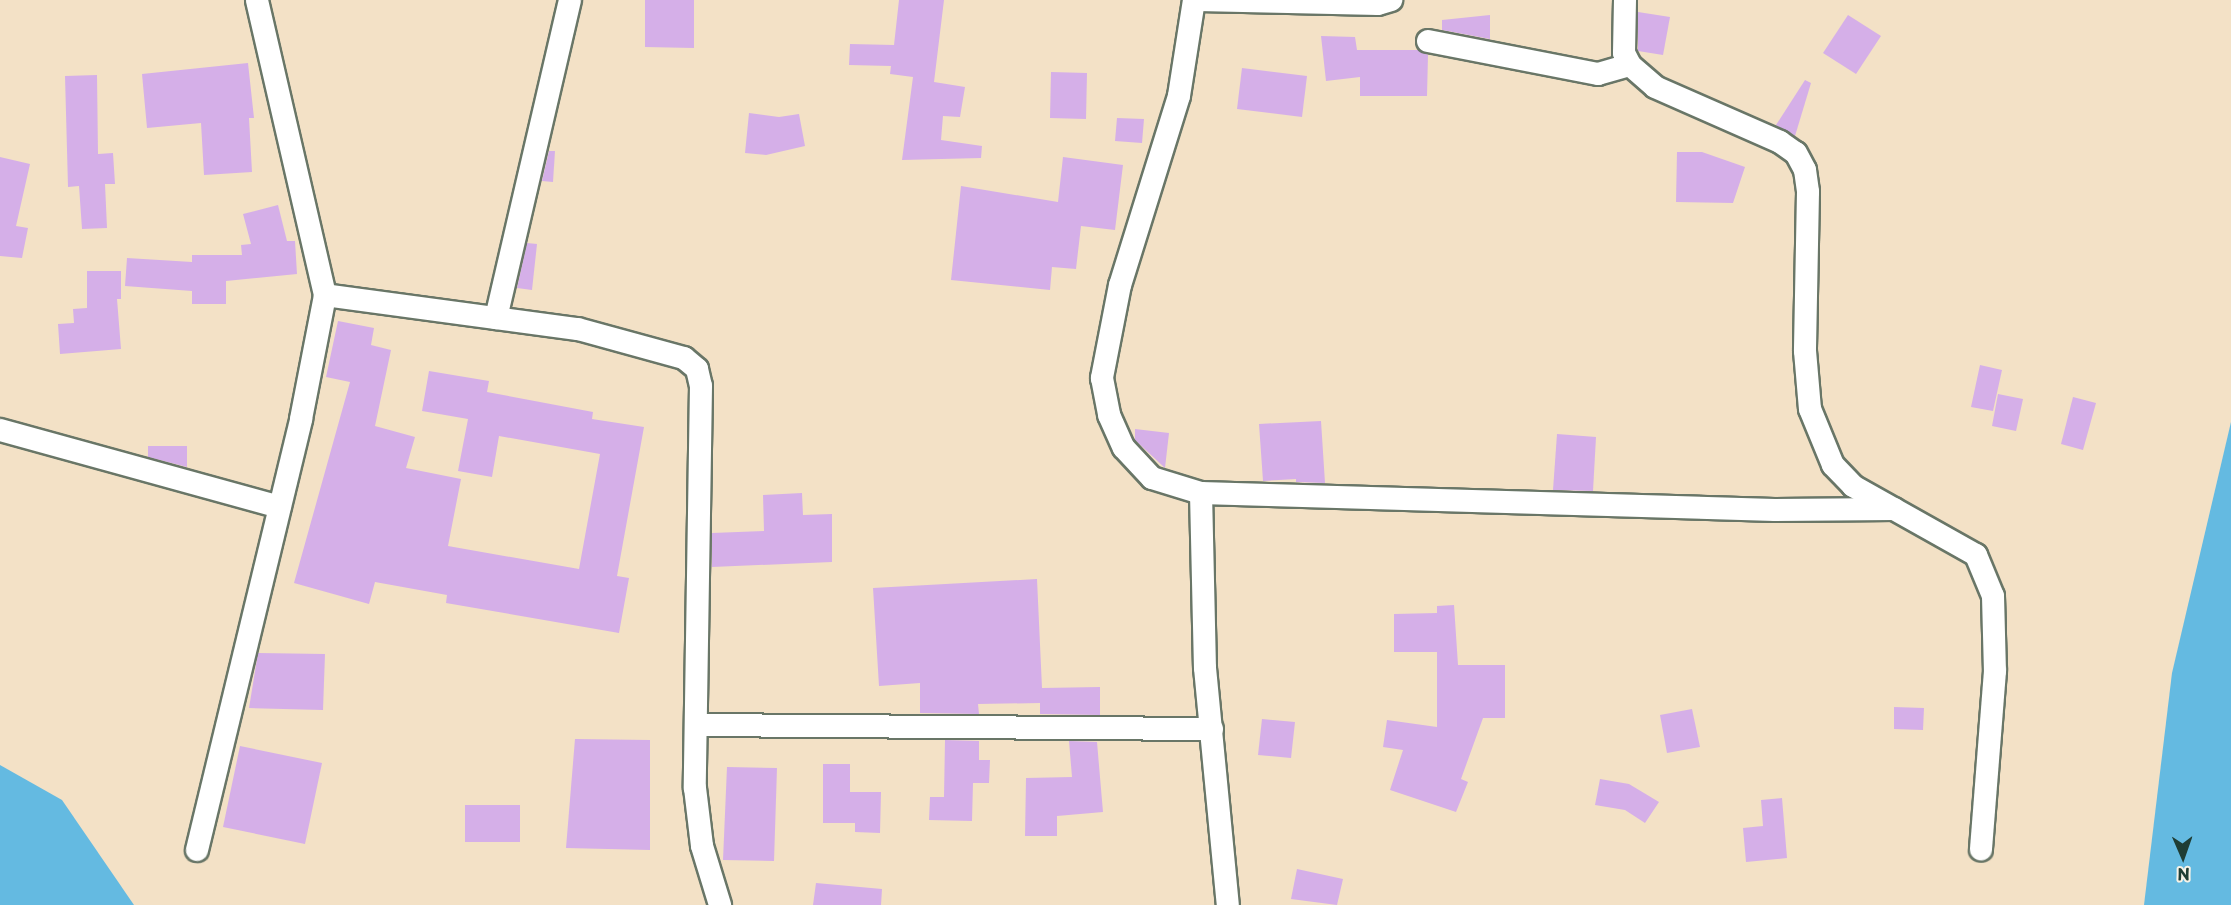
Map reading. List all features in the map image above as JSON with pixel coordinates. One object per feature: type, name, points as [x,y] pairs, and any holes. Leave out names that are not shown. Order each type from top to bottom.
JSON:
[{"type":"street","points":[[198,849],[280,507],[325,295],[257,0]]},
{"type":"street","points":[[496,318],[570,0]]},
{"type":"street","points":[[1391,0],[1378,4],[1196,0],[1179,96],[1120,285],[1102,378],[1109,415],[1124,448],[1152,478],[1201,493],[1775,510],[1895,508]]},
{"type":"street","points":[[1625,0],[1624,53],[1630,65],[1655,87],[1780,142],[1796,153],[1805,170],[1808,192],[1805,351],[1810,409],[1833,465],[1853,486],[1976,555],[1993,596],[1995,671],[1981,849]]},
{"type":"street","points":[[1428,41],[1598,74],[1630,65]]},
{"type":"street","points":[[325,295],[623,338],[684,358],[697,369],[701,386],[694,651],[697,817],[720,905]]},
{"type":"street","points":[[0,430],[280,507]]},
{"type":"street","points":[[1201,493],[1205,668],[1228,905]]},
{"type":"street","points":[[697,725],[1212,729]]},
{"type":"water","points":[[2231,422],[2231,905],[2144,905],[2172,673]]},
{"type":"water","points":[[0,765],[62,800],[134,905],[0,905]]},
{"type":"building","points":[[645,0],[694,0],[694,48],[645,47]]},
{"type":"building","points":[[899,0],[944,0],[934,82],[965,87],[960,117],[943,116],[941,140],[982,146],[981,158],[902,160],[913,77],[890,74],[891,66],[849,65],[850,44],[894,45]]},
{"type":"building","points":[[1638,12],[1670,17],[1663,55],[1638,51]]},
{"type":"building","points":[[1490,15],[1490,39],[1442,30],[1442,20]]},
{"type":"building","points":[[1848,15],[1881,36],[1856,74],[1823,53]]},
{"type":"building","points":[[1321,36],[1355,37],[1357,50],[1418,50],[1428,55],[1427,96],[1360,96],[1360,77],[1326,81]]},
{"type":"building","points":[[248,63],[254,118],[249,118],[252,172],[204,175],[201,123],[147,128],[142,74]]},
{"type":"building","points":[[1242,68],[1307,76],[1302,117],[1237,109]]},
{"type":"building","points":[[1051,72],[1087,73],[1086,119],[1050,118]]},
{"type":"building","points":[[97,75],[98,154],[113,153],[115,184],[105,184],[107,228],[82,229],[79,186],[68,187],[65,76]]},
{"type":"building","points":[[1805,80],[1811,83],[1795,136],[1776,125]]},
{"type":"building","points":[[749,113],[779,117],[799,114],[805,146],[766,155],[745,153]]},
{"type":"building","points":[[1117,118],[1144,119],[1142,143],[1115,141]]},
{"type":"building","points":[[549,151],[555,151],[553,182],[542,181]]},
{"type":"building","points":[[1677,152],[1702,152],[1745,167],[1733,203],[1676,202]]},
{"type":"building","points":[[0,157],[30,164],[16,226],[28,228],[22,258],[0,256]]},
{"type":"building","points":[[1063,157],[1123,165],[1115,230],[1081,226],[1076,269],[1052,267],[1050,290],[951,280],[961,186],[1058,202]]},
{"type":"building","points":[[278,205],[287,241],[295,241],[297,274],[226,281],[226,304],[192,304],[192,291],[125,286],[127,258],[192,262],[192,255],[242,255],[241,245],[251,244],[243,214]]},
{"type":"building","points":[[527,243],[537,244],[532,290],[517,288]]},
{"type":"building","points":[[87,271],[121,271],[121,299],[117,299],[121,349],[60,354],[58,324],[74,323],[73,309],[87,308]]},
{"type":"building","points":[[338,321],[374,328],[371,345],[391,350],[375,426],[415,437],[406,468],[461,479],[448,546],[579,569],[600,454],[499,436],[492,477],[458,471],[468,419],[422,411],[429,371],[489,381],[487,392],[593,412],[592,419],[644,427],[617,576],[629,578],[619,633],[446,603],[447,595],[375,582],[369,604],[294,583],[350,382],[326,377]]},
{"type":"building","points":[[1980,365],[2002,370],[1993,411],[1971,407]]},
{"type":"building","points":[[1998,394],[2023,399],[2016,431],[1992,426]]},
{"type":"building","points":[[2073,397],[2096,403],[2083,450],[2061,444]]},
{"type":"building","points":[[1321,421],[1325,483],[1296,482],[1296,479],[1263,481],[1259,424]]},
{"type":"building","points":[[1135,429],[1169,433],[1165,468],[1135,440]]},
{"type":"building","points":[[1557,434],[1596,437],[1593,491],[1553,490]]},
{"type":"building","points":[[148,446],[187,446],[187,467],[148,457]]},
{"type":"building","points":[[802,493],[803,515],[832,514],[832,562],[712,567],[712,533],[764,531],[763,495]]},
{"type":"building","points":[[1037,579],[1042,688],[1100,687],[1100,715],[1040,714],[1040,703],[978,704],[979,714],[920,713],[920,683],[879,686],[873,588]]},
{"type":"building","points":[[1454,605],[1458,665],[1505,665],[1505,718],[1483,718],[1461,779],[1468,782],[1456,812],[1390,790],[1403,750],[1383,747],[1387,720],[1437,727],[1437,652],[1394,652],[1394,614],[1437,613],[1437,606]]},
{"type":"building","points":[[258,653],[325,654],[323,710],[249,708]]},
{"type":"building","points":[[1894,707],[1924,708],[1923,730],[1894,729]]},
{"type":"building","points":[[1692,709],[1700,747],[1667,753],[1660,715]]},
{"type":"building","points":[[1262,719],[1295,722],[1291,758],[1258,755]]},
{"type":"building","points":[[575,739],[650,740],[650,850],[566,848]]},
{"type":"building","points":[[945,740],[979,741],[979,760],[990,760],[989,783],[973,783],[972,821],[929,820],[930,797],[944,797]]},
{"type":"building","points":[[1069,741],[1097,742],[1103,812],[1057,816],[1057,836],[1025,836],[1026,778],[1072,777]]},
{"type":"building","points":[[240,746],[322,763],[305,844],[223,827]]},
{"type":"building","points":[[823,764],[850,764],[850,792],[881,792],[880,833],[855,832],[855,823],[823,823]]},
{"type":"building","points":[[727,767],[777,768],[774,861],[723,860]]},
{"type":"building","points":[[1600,779],[1629,784],[1659,802],[1645,823],[1625,810],[1595,805]]},
{"type":"building","points":[[1782,798],[1787,858],[1746,862],[1743,828],[1763,826],[1761,800]]},
{"type":"building","points":[[465,805],[520,805],[520,842],[465,842]]},
{"type":"building","points":[[1297,869],[1343,879],[1337,905],[1291,899]]},
{"type":"building","points":[[816,883],[882,889],[881,905],[813,905]]}]
